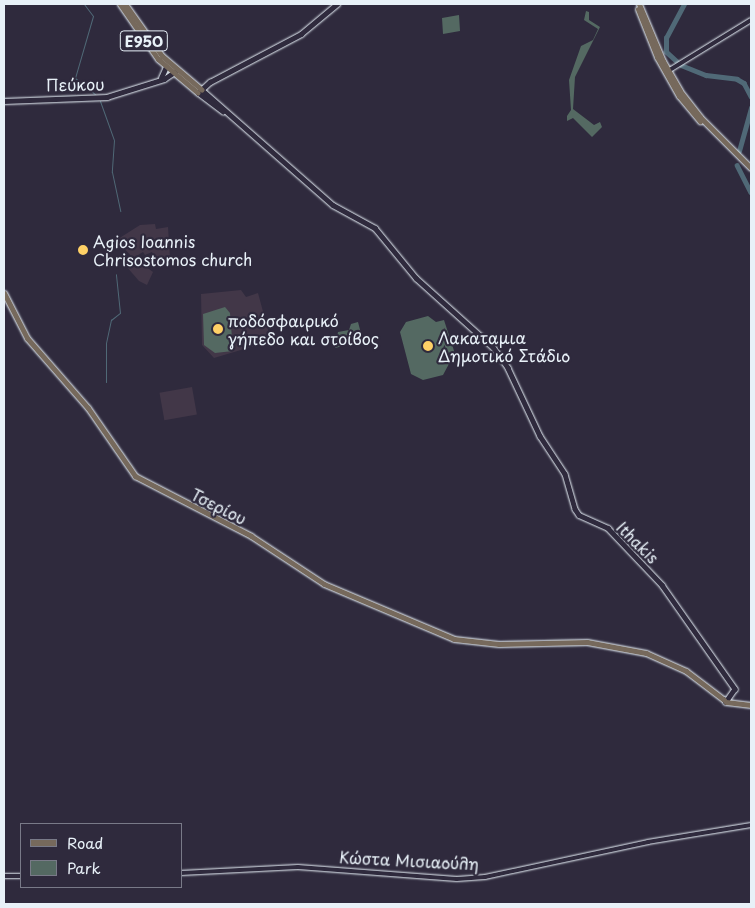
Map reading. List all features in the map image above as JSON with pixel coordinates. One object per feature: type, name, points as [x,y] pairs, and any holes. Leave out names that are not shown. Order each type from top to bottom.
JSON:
[{"type":"main road","name":"E950","points":[[120,4],[166,67],[175,72]]},
{"type":"main road","name":"E950","points":[[125,4],[152,44],[175,72]]},
{"type":"main road","points":[[175,72],[194,83],[202,85],[210,82],[294,38],[337,4]]},
{"type":"main road","points":[[638,4],[667,72],[685,104],[751,168]]},
{"type":"main road","points":[[155,81],[163,77],[166,67]]},
{"type":"main road","points":[[175,72],[231,116]]},
{"type":"main road","name":"Πεύκου","points":[[4,100],[108,97],[175,72]]},
{"type":"main road","points":[[667,72],[691,105],[726,144]]},
{"type":"main road","points":[[200,91],[210,82]]},
{"type":"main road","points":[[208,95],[210,82]]},
{"type":"main road","points":[[194,83],[200,91],[208,95],[231,116]]},
{"type":"main road","name":"Ithakis","points":[[231,116],[333,205],[374,228],[416,278],[493,347],[508,368],[540,436],[565,474],[575,509],[579,515],[608,528],[652,574],[735,689],[725,701]]},
{"type":"main road","name":"Τσερίου","points":[[4,293],[27,338],[88,408],[136,476],[251,536],[332,588],[444,636],[499,644],[574,641],[646,652],[686,672],[725,701]]},
{"type":"main road","points":[[725,701],[751,705]]},
{"type":"street","points":[[667,72],[751,20]]},
{"type":"street","name":"Κώστα Μισιαούλη","points":[[182,873],[298,866],[457,879],[485,877],[648,842],[751,825]]},
{"type":"street","points":[[4,876],[20,876]]},
{"type":"shaded area","points":[[155,224],[156,229],[168,227],[170,257],[155,259],[152,252],[145,255],[143,252],[133,258],[120,244],[118,239],[140,225]]},
{"type":"shaded area","points":[[137,260],[153,272],[147,285],[139,281],[126,266]]},
{"type":"shaded area","points":[[241,290],[246,297],[258,293],[271,341],[214,358],[202,345],[201,294]]},
{"type":"shaded area","points":[[192,387],[197,415],[164,420],[160,393]]},
{"type":"green space","points":[[586,11],[589,12],[589,20],[600,27],[575,77],[573,109],[594,125],[600,122],[602,127],[592,137],[573,118],[567,121],[567,116],[571,110],[569,80],[581,46],[593,40],[598,29],[584,20]]},
{"type":"green space","points":[[459,15],[460,31],[443,34],[442,18]]},
{"type":"green space","name":"ποδόσφαιρικό γήπεδο και στοίβος","points":[[225,307],[230,313],[233,351],[215,353],[204,345],[203,314]]},
{"type":"green space","name":"Λακαταμια Δημοτικό Στάδιο","points":[[428,316],[436,322],[444,320],[457,360],[450,362],[443,375],[423,380],[411,374],[400,332],[406,322]]},
{"type":"green space","points":[[358,322],[363,341],[335,348],[338,332],[349,330],[351,324]]},
{"type":"waterway","points":[[84,4],[93,16],[75,78],[95,94]]},
{"type":"waterway","points":[[677,62],[666,52],[666,38],[684,4]]},
{"type":"waterway","points":[[681,65],[706,75],[737,79],[744,83],[751,96]]},
{"type":"waterway","points":[[100,101],[114,140],[112,172],[120,211]]},
{"type":"waterway","points":[[739,151],[751,108]]},
{"type":"waterway","points":[[737,165],[751,192]]},
{"type":"waterway","points":[[106,382],[106,343],[111,320],[120,313],[116,274]]},
{"type":"place","name":"Agios Ioannis Chrisostomos church","points":[[83,250]]},
{"type":"place","name":"ποδόσφαιρικό γήπεδο και στοίβος","points":[[218,329]]},
{"type":"place","name":"Λακαταμια Δημοτικό Στάδιο","points":[[428,346]]}]
